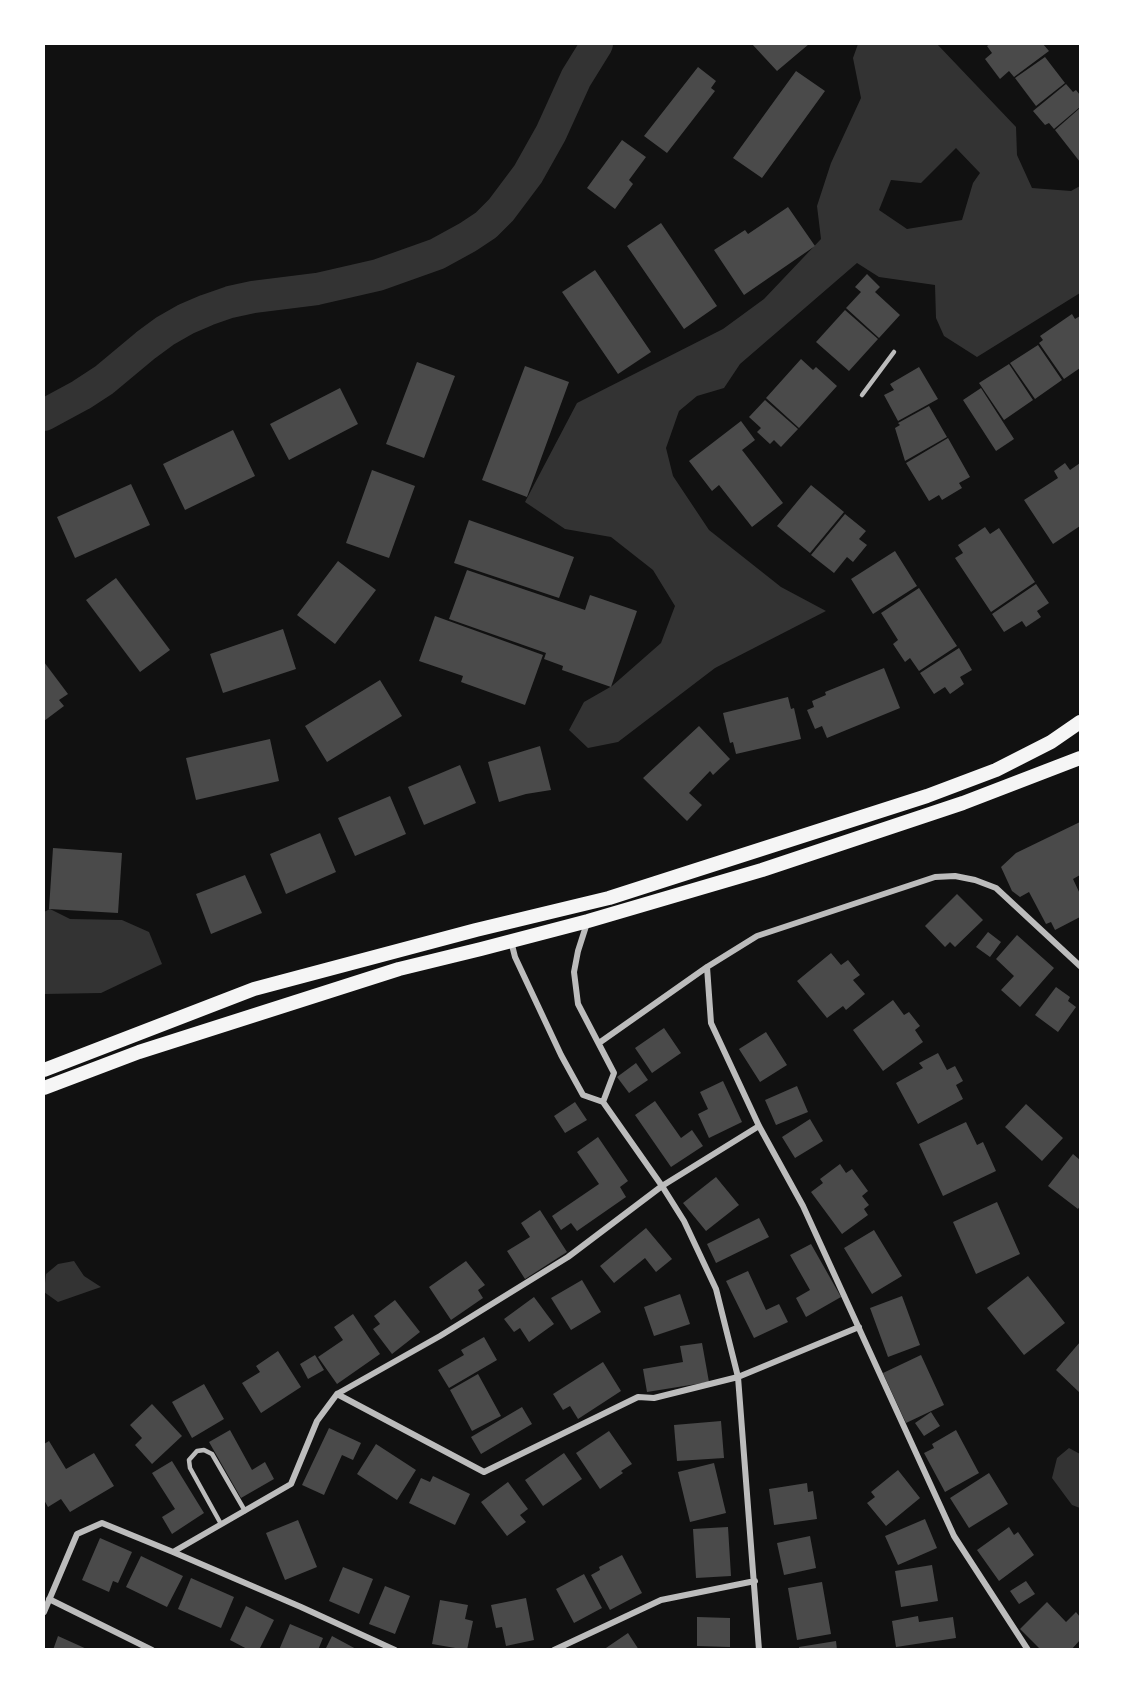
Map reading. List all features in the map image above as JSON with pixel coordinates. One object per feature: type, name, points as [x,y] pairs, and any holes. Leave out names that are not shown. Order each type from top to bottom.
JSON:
[{"type":"main road","points":[[44,1070],[254,989],[476,930],[609,898],[927,796],[996,770],[1051,742],[1080,722]]},
{"type":"main road","points":[[1051,742],[1067,764]]},
{"type":"main road","points":[[45,1086],[139,1052],[399,969],[588,921],[762,870],[942,811],[1080,758]]},
{"type":"main road","points":[[506,923],[511,940]]},
{"type":"street","points":[[599,1043],[707,967],[757,936],[935,878],[955,876],[996,888],[1080,966]]},
{"type":"street","points":[[588,921],[574,972],[578,1004],[614,1073],[603,1102]]},
{"type":"street","points":[[511,940],[515,957],[561,1055],[583,1095],[603,1102],[662,1186],[684,1221],[716,1289],[738,1377],[759,1650]]},
{"type":"street","points":[[707,967],[711,1023],[759,1126],[803,1206],[954,1536],[1028,1650]]},
{"type":"street","points":[[173,1552],[291,1484],[317,1421],[337,1394],[440,1336],[568,1257],[662,1186],[759,1126]]},
{"type":"street","points":[[337,1394],[484,1472],[638,1397],[654,1398],[738,1377],[859,1328]]},
{"type":"street","points":[[44,1612],[77,1534],[102,1522],[395,1650]]},
{"type":"street","points":[[554,1650],[661,1600],[754,1581]]},
{"type":"street","points":[[49,1599],[152,1650]]},
{"type":"lane","points":[[862,395],[894,352]]},
{"type":"lane","points":[[221,1524],[190,1468],[189,1460],[197,1451],[204,1450],[212,1454],[245,1511]]},
{"type":"shaded area","points":[[858,44],[937,44],[1016,127],[1017,155],[1032,188],[1071,191],[1080,186],[1080,293],[977,357],[944,336],[936,318],[935,285],[879,277],[857,263],[740,364],[724,388],[697,396],[679,411],[666,448],[673,476],[709,530],[781,587],[826,611],[715,668],[618,742],[588,748],[569,730],[584,702],[612,686],[661,643],[675,606],[653,570],[611,537],[565,529],[525,502],[577,403],[723,329],[764,299],[821,239],[817,206],[831,163],[861,98],[853,58]],"holes":[[[956,148],[980,173],[973,183],[962,220],[907,229],[879,210],[891,180],[921,183]]]},
{"type":"shaded area","points":[[50,909],[70,919],[122,920],[149,932],[162,964],[101,993],[44,994],[44,912]]},
{"type":"shaded area","points":[[74,1261],[84,1276],[101,1287],[58,1302],[44,1292],[46,1274],[58,1264]]},
{"type":"shaded area","points":[[1069,1448],[1080,1454],[1080,1508],[1072,1505],[1052,1478],[1057,1458]]},
{"type":"building","points":[[752,44],[809,44],[777,71]]},
{"type":"building","points":[[990,44],[1043,44],[1049,51],[1014,77],[1009,71],[1000,79],[985,59],[992,53],[987,46]]},
{"type":"building","points":[[1045,57],[1065,83],[1036,106],[1015,78]]},
{"type":"building","points":[[698,67],[716,81],[711,88],[715,91],[667,153],[644,136]]},
{"type":"building","points":[[796,71],[825,91],[762,178],[733,158]]},
{"type":"building","points":[[1066,84],[1073,92],[1076,90],[1080,95],[1080,107],[1054,129],[1049,123],[1045,125],[1033,111]]},
{"type":"building","points":[[1080,108],[1080,162],[1055,130]]},
{"type":"building","points":[[622,140],[646,157],[629,180],[633,184],[615,209],[587,188]]},
{"type":"building","points":[[788,207],[815,246],[744,295],[714,250],[745,230],[748,234]]},
{"type":"building","points":[[661,223],[717,306],[684,329],[627,246]]},
{"type":"building","points":[[595,270],[651,352],[618,374],[562,292]]},
{"type":"building","points":[[867,274],[880,287],[875,292],[900,315],[879,338],[846,308],[861,292],[855,287]]},
{"type":"building","points":[[845,310],[878,339],[849,371],[816,342]]},
{"type":"building","points":[[1072,314],[1075,319],[1080,316],[1080,368],[1064,379],[1039,343],[1043,340],[1040,336]]},
{"type":"building","points":[[1038,345],[1062,380],[1035,399],[1010,363]]},
{"type":"building","points":[[801,359],[813,370],[816,367],[837,386],[799,428],[766,398]]},
{"type":"building","points":[[417,362],[455,376],[424,458],[386,444]]},
{"type":"building","points":[[1009,364],[1033,400],[1004,420],[979,383]]},
{"type":"building","points":[[525,366],[569,382],[527,497],[482,480]]},
{"type":"building","points":[[919,367],[938,399],[898,421],[884,395],[894,390],[890,384]]},
{"type":"building","points":[[340,388],[358,424],[289,460],[270,424]]},
{"type":"building","points":[[981,388],[1014,439],[996,451],[963,400]]},
{"type":"building","points":[[765,400],[798,429],[781,447],[774,440],[770,444],[757,432],[761,428],[749,417]]},
{"type":"building","points":[[929,406],[947,437],[905,461],[895,428],[900,425],[898,423]]},
{"type":"building","points":[[741,421],[755,440],[742,450],[783,503],[752,527],[719,485],[712,491],[689,461]]},
{"type":"building","points":[[233,430],[255,476],[185,510],[163,464]]},
{"type":"building","points":[[948,438],[970,477],[959,483],[962,488],[942,500],[939,495],[929,501],[906,463]]},
{"type":"building","points":[[1065,463],[1070,470],[1080,463],[1080,526],[1053,544],[1024,500],[1058,478],[1054,471]]},
{"type":"building","points":[[372,470],[415,486],[389,558],[346,543]]},
{"type":"building","points":[[131,484],[150,525],[75,558],[57,517]]},
{"type":"building","points":[[811,485],[844,512],[810,553],[777,526]]},
{"type":"building","points":[[845,514],[866,531],[859,539],[867,545],[853,562],[847,557],[834,573],[811,555]]},
{"type":"building","points":[[469,520],[574,557],[559,598],[454,563]]},
{"type":"building","points":[[985,527],[990,534],[999,528],[1035,582],[991,612],[955,558],[963,553],[958,545]]},
{"type":"building","points":[[895,551],[917,586],[873,614],[851,579]]},
{"type":"building","points":[[338,561],[376,590],[335,644],[297,615]]},
{"type":"building","points":[[467,570],[585,610],[590,595],[637,611],[611,687],[562,670],[563,666],[544,659],[546,653],[449,619]]},
{"type":"building","points":[[116,578],[170,650],[140,672],[86,600]]},
{"type":"building","points":[[1036,584],[1049,603],[1037,611],[1041,617],[1026,627],[1022,621],[1004,632],[992,614]]},
{"type":"building","points":[[919,588],[957,646],[919,671],[910,658],[905,662],[893,644],[898,640],[881,613]]},
{"type":"building","points":[[435,616],[543,655],[525,705],[461,682],[463,676],[419,661]]},
{"type":"building","points":[[283,629],[296,669],[223,693],[210,654]]},
{"type":"building","points":[[959,648],[972,670],[960,677],[964,684],[950,694],[945,687],[934,694],[920,673]]},
{"type":"building","points":[[44,662],[68,694],[59,700],[64,706],[44,721]]},
{"type":"building","points":[[884,668],[900,708],[827,738],[822,726],[815,729],[807,710],[814,707],[812,701],[826,695],[825,692]]},
{"type":"building","points":[[380,680],[402,716],[327,762],[305,726]]},
{"type":"building","points":[[788,697],[791,709],[794,708],[801,739],[736,754],[733,742],[730,743],[723,713]]},
{"type":"building","points":[[699,726],[730,759],[713,775],[710,771],[689,793],[702,805],[687,821],[643,778]]},
{"type":"building","points":[[270,739],[279,781],[196,800],[186,758]]},
{"type":"building","points":[[540,746],[551,790],[499,802],[488,762]]},
{"type":"building","points":[[460,765],[476,803],[424,825],[408,787]]},
{"type":"building","points":[[390,796],[406,834],[355,856],[338,818]]},
{"type":"building","points":[[1080,822],[1080,875],[1073,879],[1080,894],[1080,917],[1055,930],[1051,922],[1046,924],[1029,892],[1020,897],[1012,891],[1001,867],[1016,853]]},
{"type":"building","points":[[320,833],[336,872],[286,894],[270,854]]},
{"type":"building","points":[[53,848],[122,853],[118,913],[49,909]]},
{"type":"building","points":[[245,875],[262,913],[211,934],[196,894]]},
{"type":"building","points":[[957,894],[983,920],[955,947],[950,942],[945,947],[925,926]]},
{"type":"building","points":[[988,932],[1001,942],[990,957],[976,947]]},
{"type":"building","points":[[1017,935],[1054,968],[1020,1007],[1001,990],[1014,976],[996,959]]},
{"type":"building","points":[[831,953],[841,965],[848,960],[860,975],[853,980],[865,994],[846,1010],[843,1006],[827,1018],[797,981]]},
{"type":"building","points":[[1056,987],[1070,997],[1068,1001],[1076,1007],[1058,1032],[1035,1015]]},
{"type":"building","points":[[893,1000],[904,1015],[909,1012],[920,1026],[915,1030],[923,1042],[883,1071],[853,1030]]},
{"type":"building","points":[[664,1028],[681,1053],[652,1073],[635,1048]]},
{"type":"building","points":[[766,1032],[787,1065],[760,1082],[739,1049]]},
{"type":"building","points":[[938,1053],[947,1070],[955,1066],[963,1081],[956,1085],[963,1099],[918,1124],[896,1083],[923,1068],[919,1063]]},
{"type":"building","points":[[636,1063],[648,1080],[629,1093],[617,1077]]},
{"type":"building","points":[[723,1081],[742,1122],[709,1138],[698,1114],[708,1109],[700,1092]]},
{"type":"building","points":[[797,1086],[808,1112],[776,1125],[765,1100]]},
{"type":"building","points":[[655,1101],[681,1138],[692,1130],[703,1146],[671,1167],[635,1115]]},
{"type":"building","points":[[575,1102],[587,1120],[565,1133],[554,1116]]},
{"type":"building","points":[[1026,1104],[1063,1138],[1042,1161],[1005,1127]]},
{"type":"building","points":[[810,1119],[823,1141],[795,1158],[782,1137]]},
{"type":"building","points":[[966,1122],[977,1145],[983,1142],[996,1171],[943,1196],[919,1144]]},
{"type":"building","points":[[598,1137],[628,1181],[620,1187],[626,1197],[577,1231],[571,1223],[561,1230],[552,1216],[599,1184],[577,1152]]},
{"type":"building","points":[[1073,1154],[1080,1160],[1080,1206],[1078,1209],[1048,1186]]},
{"type":"building","points":[[840,1164],[846,1173],[852,1169],[868,1191],[862,1196],[869,1205],[864,1209],[868,1215],[842,1234],[811,1192],[823,1183],[820,1179]]},
{"type":"building","points":[[716,1177],[739,1205],[706,1231],[683,1203]]},
{"type":"building","points":[[997,1202],[1020,1254],[976,1274],[953,1222]]},
{"type":"building","points":[[540,1210],[567,1252],[525,1279],[507,1251],[530,1237],[521,1223]]},
{"type":"building","points":[[759,1218],[769,1237],[716,1263],[707,1244]]},
{"type":"building","points":[[646,1228],[672,1259],[656,1272],[645,1258],[614,1283],[600,1266]]},
{"type":"building","points":[[874,1230],[902,1276],[872,1294],[844,1248]]},
{"type":"building","points":[[811,1244],[841,1297],[806,1317],[796,1298],[810,1290],[790,1255]]},
{"type":"building","points":[[466,1261],[485,1285],[478,1290],[483,1298],[451,1320],[429,1287]]},
{"type":"building","points":[[748,1271],[766,1310],[779,1304],[788,1322],[754,1338],[726,1281]]},
{"type":"building","points":[[1028,1276],[1065,1323],[1024,1355],[987,1308]]},
{"type":"building","points":[[582,1280],[601,1312],[571,1330],[551,1298]]},
{"type":"building","points":[[680,1294],[690,1324],[654,1336],[644,1307]]},
{"type":"building","points":[[902,1296],[920,1345],[888,1357],[870,1308]]},
{"type":"building","points":[[534,1297],[554,1324],[529,1342],[520,1328],[514,1332],[504,1319]]},
{"type":"building","points":[[395,1300],[420,1332],[392,1354],[373,1329],[380,1324],[374,1316]]},
{"type":"building","points":[[353,1314],[380,1354],[337,1384],[318,1357],[343,1340],[334,1327]]},
{"type":"building","points":[[484,1337],[497,1360],[449,1388],[438,1370],[464,1355],[461,1350]]},
{"type":"building","points":[[1080,1342],[1080,1393],[1056,1370]]},
{"type":"building","points":[[702,1343],[709,1382],[647,1392],[643,1369],[683,1362],[680,1346]]},
{"type":"building","points":[[278,1351],[301,1387],[261,1413],[242,1383],[260,1372],[256,1366]]},
{"type":"building","points":[[315,1355],[324,1370],[308,1379],[300,1364]]},
{"type":"building","points":[[921,1355],[944,1405],[906,1423],[883,1373]]},
{"type":"building","points":[[603,1362],[621,1391],[578,1419],[570,1406],[563,1410],[553,1394]]},
{"type":"building","points":[[478,1374],[501,1416],[472,1431],[450,1390]]},
{"type":"building","points":[[204,1384],[224,1419],[192,1438],[172,1402]]},
{"type":"building","points":[[152,1404],[182,1436],[152,1464],[135,1445],[142,1438],[130,1425]]},
{"type":"building","points":[[522,1407],[532,1424],[481,1454],[471,1437]]},
{"type":"building","points":[[931,1412],[940,1426],[924,1436],[915,1423]]},
{"type":"building","points":[[721,1421],[724,1458],[677,1461],[674,1425]]},
{"type":"building","points":[[329,1428],[361,1443],[353,1460],[342,1455],[324,1495],[302,1485]]},
{"type":"building","points":[[230,1430],[252,1470],[265,1462],[274,1479],[241,1498],[209,1442]]},
{"type":"building","points":[[956,1430],[979,1473],[945,1492],[924,1453],[934,1448],[932,1444]]},
{"type":"building","points":[[609,1431],[632,1464],[600,1489],[576,1453]]},
{"type":"building","points":[[49,1441],[66,1469],[94,1453],[114,1486],[70,1512],[61,1499],[48,1507],[44,1500],[44,1444]]},
{"type":"building","points":[[376,1444],[416,1470],[397,1500],[357,1474]]},
{"type":"building","points":[[564,1453],[582,1479],[543,1506],[525,1480]]},
{"type":"building","points":[[172,1461],[204,1513],[172,1534],[162,1517],[175,1509],[152,1473]]},
{"type":"building","points":[[714,1463],[726,1513],[690,1522],[678,1472]]},
{"type":"building","points":[[898,1470],[920,1498],[886,1526],[867,1503],[875,1497],[871,1492]]},
{"type":"building","points":[[989,1473],[1008,1504],[969,1528],[950,1498]]},
{"type":"building","points":[[433,1476],[470,1494],[455,1525],[409,1503],[421,1478],[430,1482]]},
{"type":"building","points":[[508,1482],[528,1509],[520,1515],[526,1522],[507,1536],[481,1502]]},
{"type":"building","points":[[807,1483],[808,1492],[813,1491],[817,1519],[774,1525],[769,1489]]},
{"type":"building","points":[[925,1519],[937,1548],[898,1565],[885,1536]]},
{"type":"building","points":[[298,1520],[317,1567],[285,1580],[266,1533]]},
{"type":"building","points":[[728,1527],[731,1576],[696,1578],[693,1529]]},
{"type":"building","points":[[1009,1527],[1014,1535],[1018,1532],[1034,1555],[999,1581],[977,1550]]},
{"type":"building","points":[[810,1536],[816,1568],[784,1575],[777,1543]]},
{"type":"building","points":[[100,1538],[132,1552],[118,1583],[113,1581],[109,1592],[82,1580]]},
{"type":"building","points":[[622,1555],[642,1593],[610,1610],[591,1575],[600,1570],[599,1567]]},
{"type":"building","points":[[141,1556],[183,1576],[167,1607],[126,1587]]},
{"type":"building","points":[[932,1565],[938,1601],[901,1607],[895,1571]]},
{"type":"building","points":[[343,1567],[373,1579],[359,1614],[329,1601]]},
{"type":"building","points":[[584,1574],[602,1608],[574,1623],[556,1589]]},
{"type":"building","points":[[191,1578],[234,1597],[221,1628],[178,1609]]},
{"type":"building","points":[[1026,1581],[1035,1594],[1019,1604],[1010,1591]]},
{"type":"building","points":[[822,1582],[831,1634],[797,1640],[788,1588]]},
{"type":"building","points":[[385,1586],[410,1596],[395,1634],[369,1624]]},
{"type":"building","points":[[526,1598],[534,1640],[506,1646],[502,1627],[496,1628],[491,1605]]},
{"type":"building","points":[[440,1600],[468,1605],[465,1619],[473,1621],[467,1650],[432,1644]]},
{"type":"building","points":[[1047,1602],[1066,1622],[1076,1612],[1080,1617],[1080,1640],[1071,1650],[1041,1650],[1020,1629]]},
{"type":"building","points":[[246,1606],[274,1620],[259,1650],[249,1650],[230,1640]]},
{"type":"building","points":[[918,1616],[919,1622],[953,1617],[956,1638],[896,1647],[892,1621]]},
{"type":"building","points":[[697,1617],[730,1618],[730,1647],[697,1646]]},
{"type":"building","points":[[290,1624],[323,1638],[318,1650],[279,1650]]},
{"type":"building","points":[[628,1633],[639,1650],[603,1650]]},
{"type":"building","points":[[58,1636],[89,1650],[53,1650]]},
{"type":"building","points":[[332,1636],[358,1650],[325,1650]]},
{"type":"building","points":[[836,1641],[837,1650],[799,1650],[799,1647]]},
{"type":"waterway","points":[[44,415],[104,380],[146,345],[186,319],[230,302],[317,289],[378,275],[437,254],[486,225],[501,210],[528,174],[551,133],[576,78],[597,44]]}]
